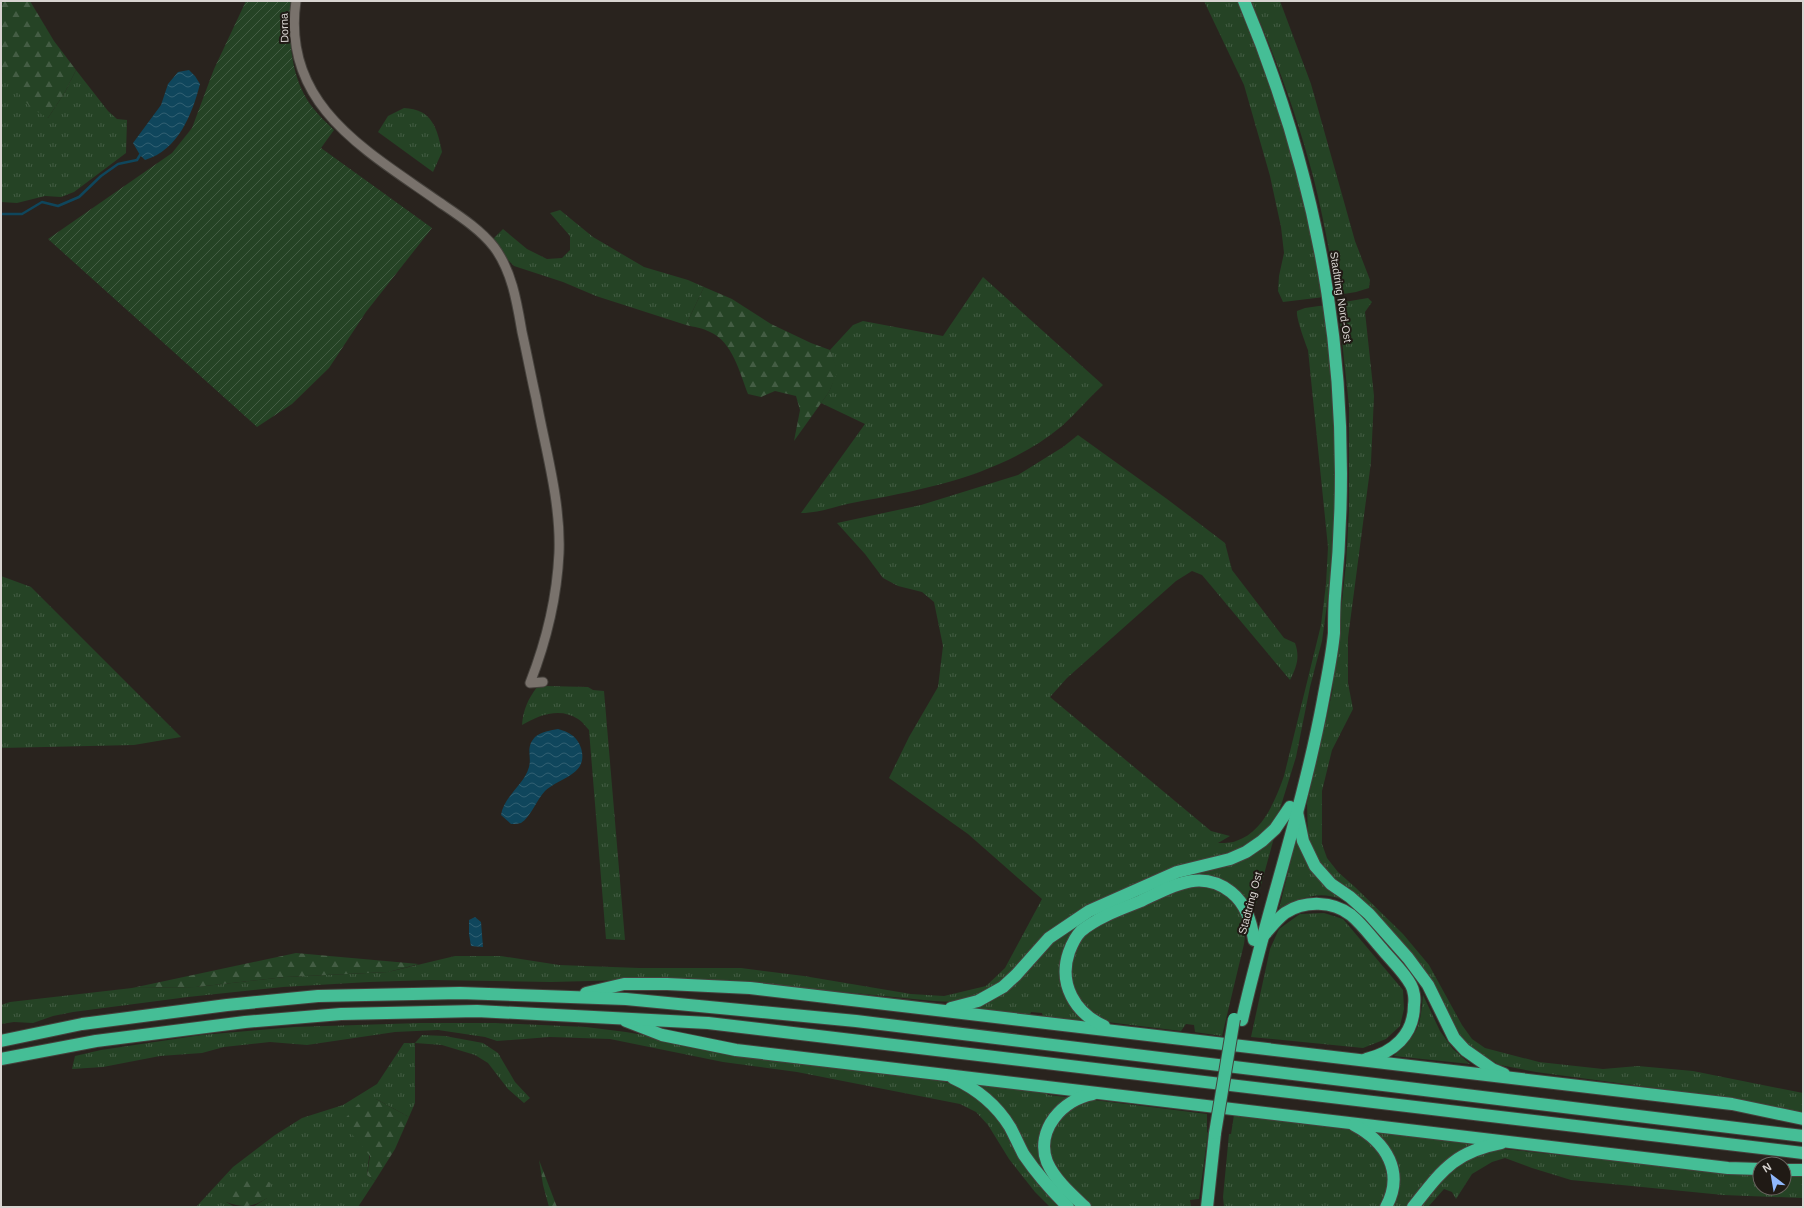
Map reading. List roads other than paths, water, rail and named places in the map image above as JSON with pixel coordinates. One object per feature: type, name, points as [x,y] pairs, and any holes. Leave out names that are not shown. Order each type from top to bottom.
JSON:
[{"type":"highway","name":"Stadtring Nord-Ost","points":[[1244,1],[1273,74],[1300,160],[1314,218],[1328,292],[1339,382],[1342,461],[1340,548],[1334,609],[1293,808]]},
{"type":"highway","name":"Stadtring Ost","points":[[1211,1205],[1218,1133],[1238,1020],[1257,939],[1293,808]]},
{"type":"highway","points":[[939,1010],[964,1005],[991,995],[1016,975],[1049,938],[1089,911],[1177,872],[1230,859],[1246,852],[1262,841],[1275,829],[1293,808]]},
{"type":"highway","points":[[1293,808],[1303,841],[1315,866],[1331,884],[1350,897],[1369,914],[1408,958],[1428,985],[1458,1042],[1465,1050],[1492,1069],[1518,1080]]},
{"type":"highway","points":[[1114,1031],[1091,1020],[1081,1012],[1069,992],[1065,977],[1066,960],[1073,942],[1081,932],[1098,920],[1187,881],[1205,879],[1222,885],[1239,899],[1245,907],[1257,939],[1286,913],[1297,907],[1312,904],[1328,905],[1341,909],[1363,926],[1412,985],[1415,999],[1414,1015],[1410,1028],[1403,1040],[1391,1050],[1378,1056],[1359,1060]]},
{"type":"highway","points":[[569,996],[624,984],[667,984],[750,988],[1518,1080],[1732,1104],[1803,1119]]},
{"type":"highway","points":[[1,1041],[82,1024],[227,1005],[318,996],[460,993],[626,999],[856,1022],[1803,1136]]},
{"type":"highway","points":[[1,1060],[96,1041],[245,1022],[342,1014],[477,1011],[614,1017],[715,1024],[1803,1154]]},
{"type":"highway","points":[[614,1017],[662,1035],[736,1050],[1101,1092],[1728,1168],[1752,1170]]},
{"type":"highway","points":[[944,1074],[971,1087],[990,1100],[1010,1127],[1023,1154],[1036,1172],[1068,1207]]},
{"type":"highway","points":[[1085,1207],[1054,1175],[1047,1161],[1044,1145],[1048,1128],[1060,1109],[1070,1102],[1086,1095],[1101,1092]]},
{"type":"highway","points":[[1350,1122],[1377,1140],[1385,1151],[1392,1165],[1394,1178],[1392,1196],[1386,1207]]},
{"type":"highway","points":[[1413,1207],[1444,1168],[1456,1159],[1490,1145],[1510,1141]]},
{"type":"highway","points":[[1792,1170],[1803,1170]]},
{"type":"street","name":"Dorna","points":[[296,1],[294,31],[297,53],[311,89],[331,118],[356,142],[482,234],[500,256],[509,276],[517,306],[558,518],[559,552],[552,608],[540,656],[530,683],[543,682]]},
{"type":"water","points":[[189,70],[200,84],[188,119],[175,140],[157,155],[145,160],[140,155],[133,143],[161,105],[168,84],[178,72]]},
{"type":"water","points":[[558,729],[569,733],[577,740],[581,748],[581,764],[572,774],[545,791],[525,820],[521,823],[511,824],[501,815],[506,802],[523,779],[529,767],[530,745],[535,737],[540,734]]},
{"type":"water","points":[[475,917],[481,922],[483,947],[471,946],[469,920]]},
{"type":"waterway","points":[[1,214],[22,214],[42,202],[58,206],[79,197],[101,176],[118,164],[137,160],[140,155]]}]
